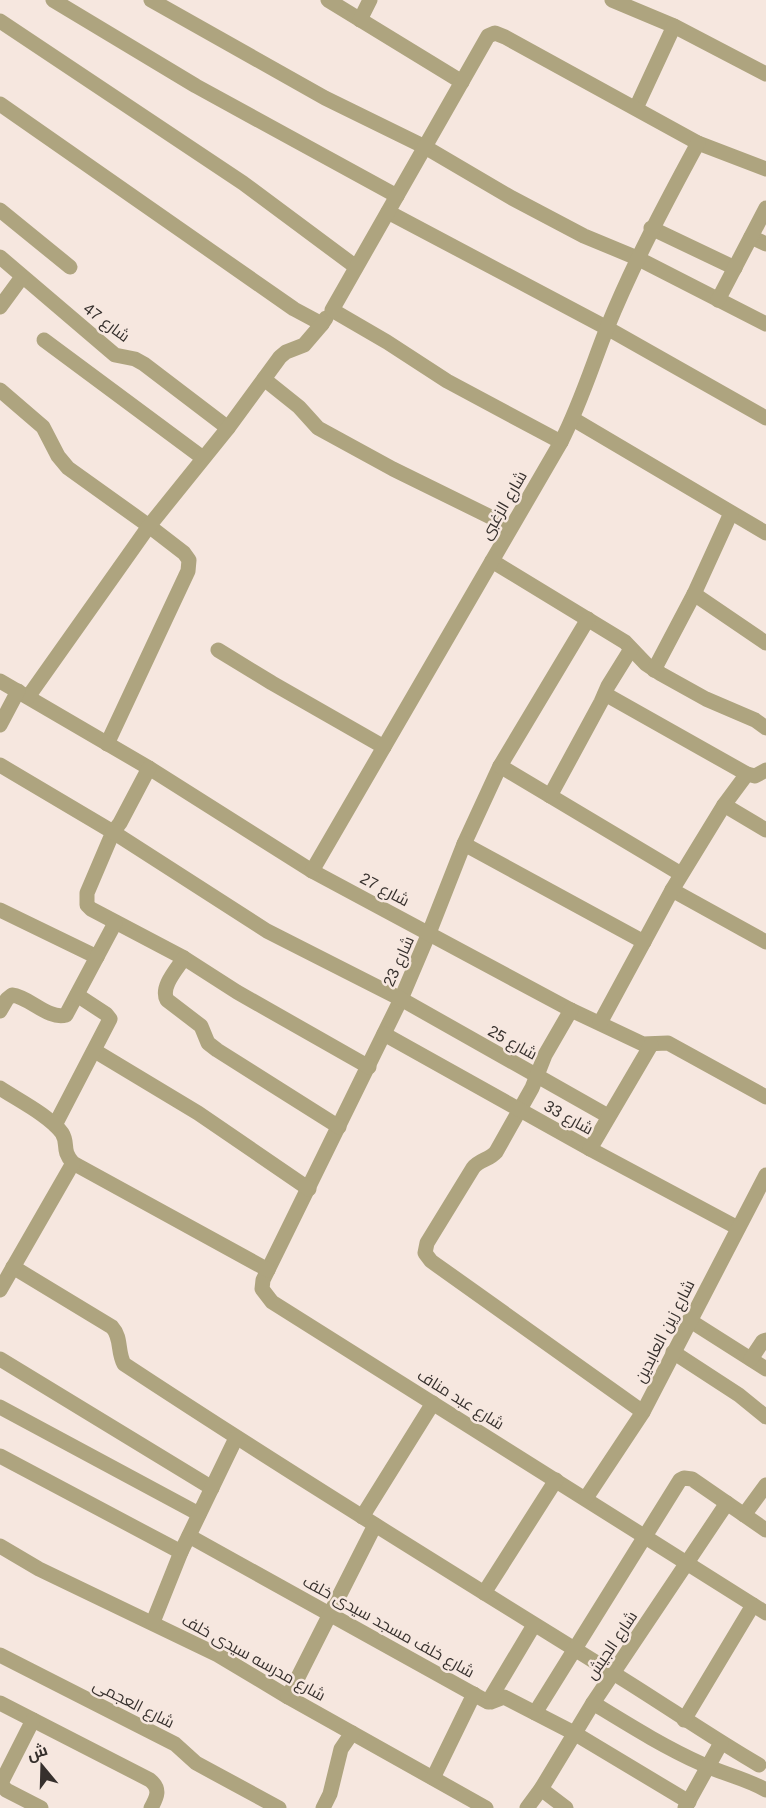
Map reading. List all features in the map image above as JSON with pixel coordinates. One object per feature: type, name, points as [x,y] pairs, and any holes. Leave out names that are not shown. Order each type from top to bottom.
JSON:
[{"type":"street","points":[[52,0],[196,86],[397,196]]},
{"type":"street","points":[[151,0],[324,98],[425,147],[512,198],[584,236],[637,258],[766,324]]},
{"type":"street","points":[[328,0],[462,82]]},
{"type":"street","points":[[360,20],[370,0]]},
{"type":"street","points":[[612,0],[674,26],[766,74]]},
{"type":"street","points":[[0,21],[243,183],[356,267]]},
{"type":"street","points":[[636,108],[674,26]]},
{"type":"street","points":[[0,725],[149,526],[228,428],[280,357],[304,345],[332,310],[488,36],[495,33],[698,143],[766,169]]},
{"type":"street","points":[[0,104],[294,309],[322,324]]},
{"type":"street","name":"شارع الزغبى","points":[[312,871],[561,442],[573,419],[607,328],[637,258],[698,143]]},
{"type":"street","points":[[718,300],[766,208]]},
{"type":"street","points":[[0,210],[70,267]]},
{"type":"street","points":[[388,212],[607,328],[766,418]]},
{"type":"street","points":[[651,228],[735,268]]},
{"type":"street","points":[[751,237],[766,244]]},
{"type":"street","name":"شارع 47","points":[[0,256],[115,355],[135,359],[144,364],[228,428]]},
{"type":"street","points":[[0,307],[22,277]]},
{"type":"street","points":[[332,310],[447,381],[561,442]]},
{"type":"street","points":[[44,340],[203,458]]},
{"type":"street","points":[[264,379],[299,407],[318,428],[393,469],[511,527]]},
{"type":"street","points":[[0,390],[43,427],[58,456],[68,468],[188,557],[190,568],[107,744]]},
{"type":"street","points":[[573,419],[766,533]]},
{"type":"street","points":[[654,670],[694,594],[731,513]]},
{"type":"street","points":[[492,561],[625,642],[654,670],[706,699],[755,720],[766,728]]},
{"type":"street","points":[[694,594],[766,642]]},
{"type":"street","name":"شارع 23","points":[[262,1289],[263,1280],[401,999],[464,844],[500,766],[588,619]]},
{"type":"street","points":[[550,796],[631,649]]},
{"type":"street","points":[[218,650],[384,747]]},
{"type":"street","name":"شارع 27","points":[[0,681],[149,768],[312,871],[571,1010],[639,1043],[651,1045],[668,1043],[766,1097]]},
{"type":"street","points":[[605,694],[747,774],[755,776],[766,770]]},
{"type":"street","name":"شارع 25","points":[[0,765],[113,832],[267,931],[401,999],[608,1116]]},
{"type":"street","points":[[500,766],[681,874]]},
{"type":"street","points":[[149,768],[113,832],[86,899],[87,905],[116,923],[184,958],[237,992],[369,1067]]},
{"type":"street","points":[[600,1023],[681,874],[724,805],[747,774]]},
{"type":"street","points":[[724,805],[766,830]]},
{"type":"street","points":[[464,844],[644,942]]},
{"type":"street","points":[[672,890],[766,942]]},
{"type":"street","points":[[0,910],[97,957]]},
{"type":"street","points":[[0,1011],[12,995],[19,996],[57,1016],[69,1011],[116,923]]},
{"type":"street","points":[[184,958],[166,987],[167,1000],[201,1026],[208,1043],[217,1050],[339,1128]]},
{"type":"street","points":[[55,1125],[108,1026],[110,1017],[77,995]]},
{"type":"street","points":[[571,1010],[545,1055],[532,1088],[496,1152],[489,1160],[480,1162],[473,1168],[427,1243],[426,1257],[643,1412]]},
{"type":"street","name":"شارع 33","points":[[384,1034],[590,1149],[738,1228]]},
{"type":"street","points":[[590,1149],[651,1045]]},
{"type":"street","points":[[95,1051],[198,1113],[309,1189]]},
{"type":"street","points":[[0,1088],[55,1125],[63,1135],[65,1150],[73,1163],[268,1270]]},
{"type":"street","points":[[0,1290],[73,1163]]},
{"type":"street","name":"شارع زين العابدين","points":[[586,1498],[643,1412],[766,1175]]},
{"type":"street","points":[[13,1267],[108,1324],[118,1335],[119,1353],[124,1364],[236,1438],[614,1673],[721,1743],[762,1760],[749,1780]]},
{"type":"street","name":"شارع عبد مناف","points":[[262,1289],[272,1302],[645,1535],[759,1609]]},
{"type":"street","points":[[689,1320],[766,1369]]},
{"type":"street","points":[[751,1359],[766,1340]]},
{"type":"street","points":[[673,1352],[739,1395],[766,1417]]},
{"type":"street","points":[[0,1359],[212,1488]]},
{"type":"street","points":[[288,1696],[330,1614],[369,1521],[433,1402]]},
{"type":"street","points":[[0,1407],[199,1514]]},
{"type":"street","points":[[153,1622],[181,1552],[236,1438]]},
{"type":"street","points":[[0,1456],[181,1552]]},
{"type":"street","points":[[535,1713],[677,1483],[684,1478],[692,1479],[766,1530]]},
{"type":"street","points":[[484,1593],[556,1480]]},
{"type":"street","points":[[744,1515],[766,1485]]},
{"type":"street","name":"شارع الجيش","points":[[527,1808],[541,1790],[593,1703],[728,1503]]},
{"type":"street","name":"شارع خلف مسجد سيدى خلف","points":[[189,1536],[488,1702],[504,1697],[574,1733]]},
{"type":"street","name":"شارع مدرسه سيدى خلف","points":[[0,1546],[39,1569],[218,1654],[486,1808]]},
{"type":"street","points":[[684,1720],[759,1609]]},
{"type":"street","points":[[488,1702],[534,1625]]},
{"type":"street","name":"شارع العجمى","points":[[0,1655],[175,1744],[196,1763],[279,1808]]},
{"type":"street","points":[[433,1778],[474,1694]]},
{"type":"street","points":[[0,1703],[150,1780],[155,1785],[158,1796],[152,1808]]},
{"type":"street","points":[[593,1703],[667,1749],[708,1767],[749,1780],[766,1790]]},
{"type":"street","points":[[33,1720],[2,1783],[6,1790],[41,1808]]},
{"type":"street","points":[[323,1808],[330,1794],[341,1749],[352,1733]]},
{"type":"street","points":[[574,1733],[687,1805],[721,1743]]},
{"type":"street","points":[[541,1790],[566,1808]]}]
